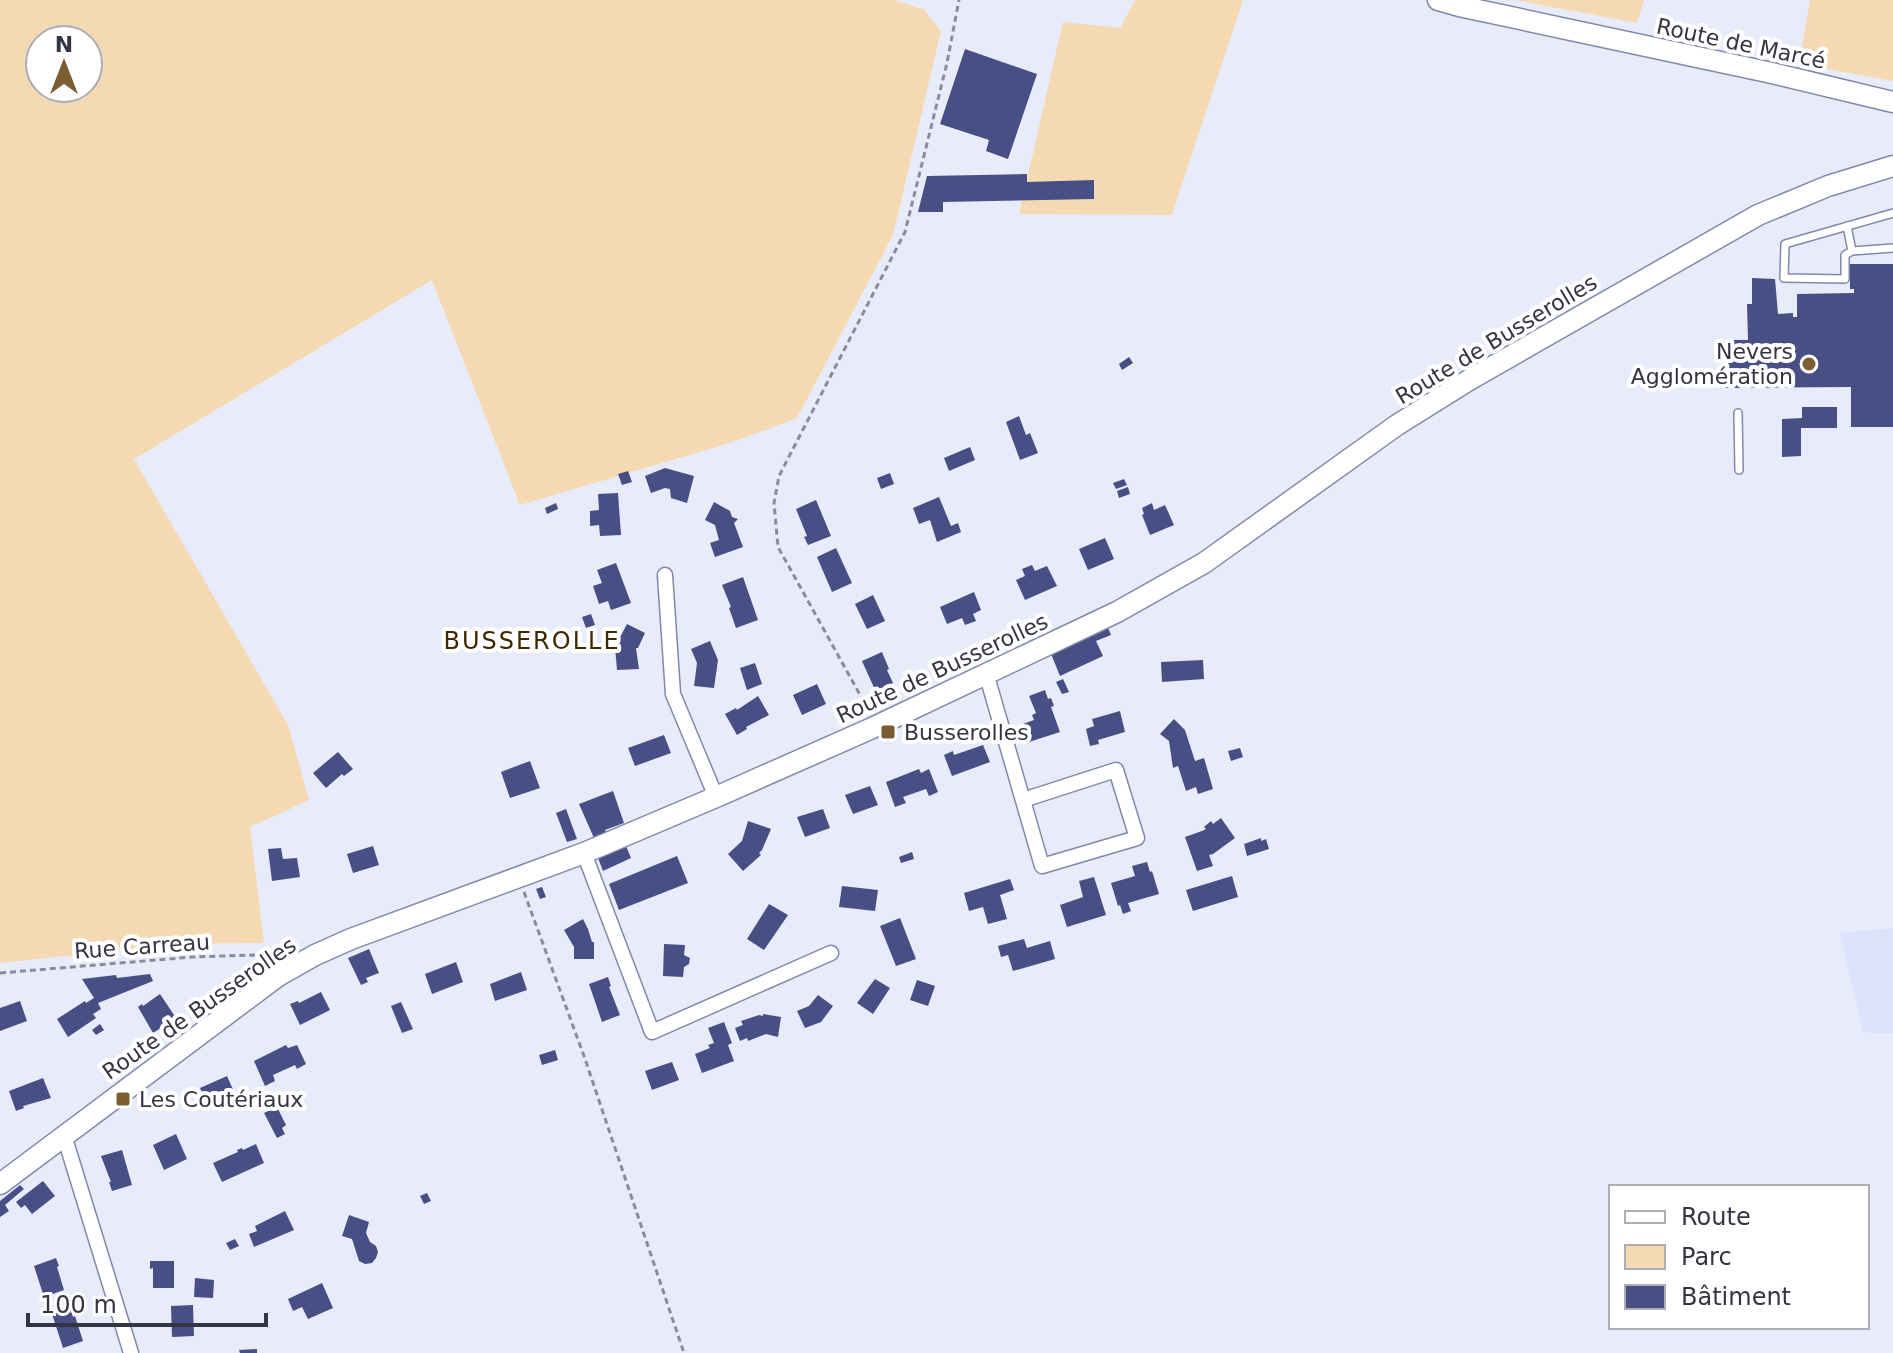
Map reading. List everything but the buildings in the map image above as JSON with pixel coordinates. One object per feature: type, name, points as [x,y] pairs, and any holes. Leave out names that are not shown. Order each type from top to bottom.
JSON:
[{"type":"main road","name":"Route de Marcé","points":[[1438,0],[1893,102]]},
{"type":"main road","name":"Route de Busserolles","points":[[0,1184],[278,976],[315,955],[584,853],[716,797],[878,725],[1117,612],[1204,563],[1397,425],[1469,380],[1744,223],[1828,186],[1883,169],[1893,158]]},
{"type":"street","points":[[665,575],[673,694],[716,797]]},
{"type":"street","points":[[986,673],[1042,866],[1137,838],[1116,770],[1023,800]]},
{"type":"street","points":[[584,853],[652,1032],[831,953]]},
{"type":"street","points":[[63,1136],[131,1353]]},
{"type":"lane","points":[[1893,213],[1785,244],[1784,278],[1845,279],[1845,255],[1852,251],[1893,248]]},
{"type":"lane","points":[[1847,226],[1852,251]]},
{"type":"lane","points":[[1738,413],[1739,470]]},
{"type":"path","points":[[878,725],[778,547],[774,503],[779,476],[905,232],[947,63],[959,0]]},
{"type":"path","points":[[519,877],[584,1056],[684,1353]]},
{"type":"path","name":"Rue Carreau","points":[[0,973],[254,955],[278,976]]},
{"type":"shaded area","points":[[1893,928],[1893,1034],[1863,1032],[1840,933]]},
{"type":"green space","points":[[0,0],[893,0],[923,9],[941,31],[893,235],[797,418],[733,442],[520,505],[432,280],[134,459],[288,725],[309,800],[250,827],[264,943],[181,944],[0,963]]},
{"type":"green space","points":[[1135,0],[1243,0],[1172,215],[1019,214],[1063,22],[1120,28]]},
{"type":"green space","points":[[1515,0],[1644,0],[1637,23]]},
{"type":"green space","points":[[1810,0],[1893,0],[1893,81],[1799,64]]},
{"type":"place","name":"Nevers Agglomération","points":[[1809,364]]},
{"type":"place","name":"Busserolles","points":[[888,732]]},
{"type":"place","name":"Les Coutériaux","points":[[123,1099]]},
{"type":"district","name":"BUSSEROLLE","points":[[532,641]]}]
